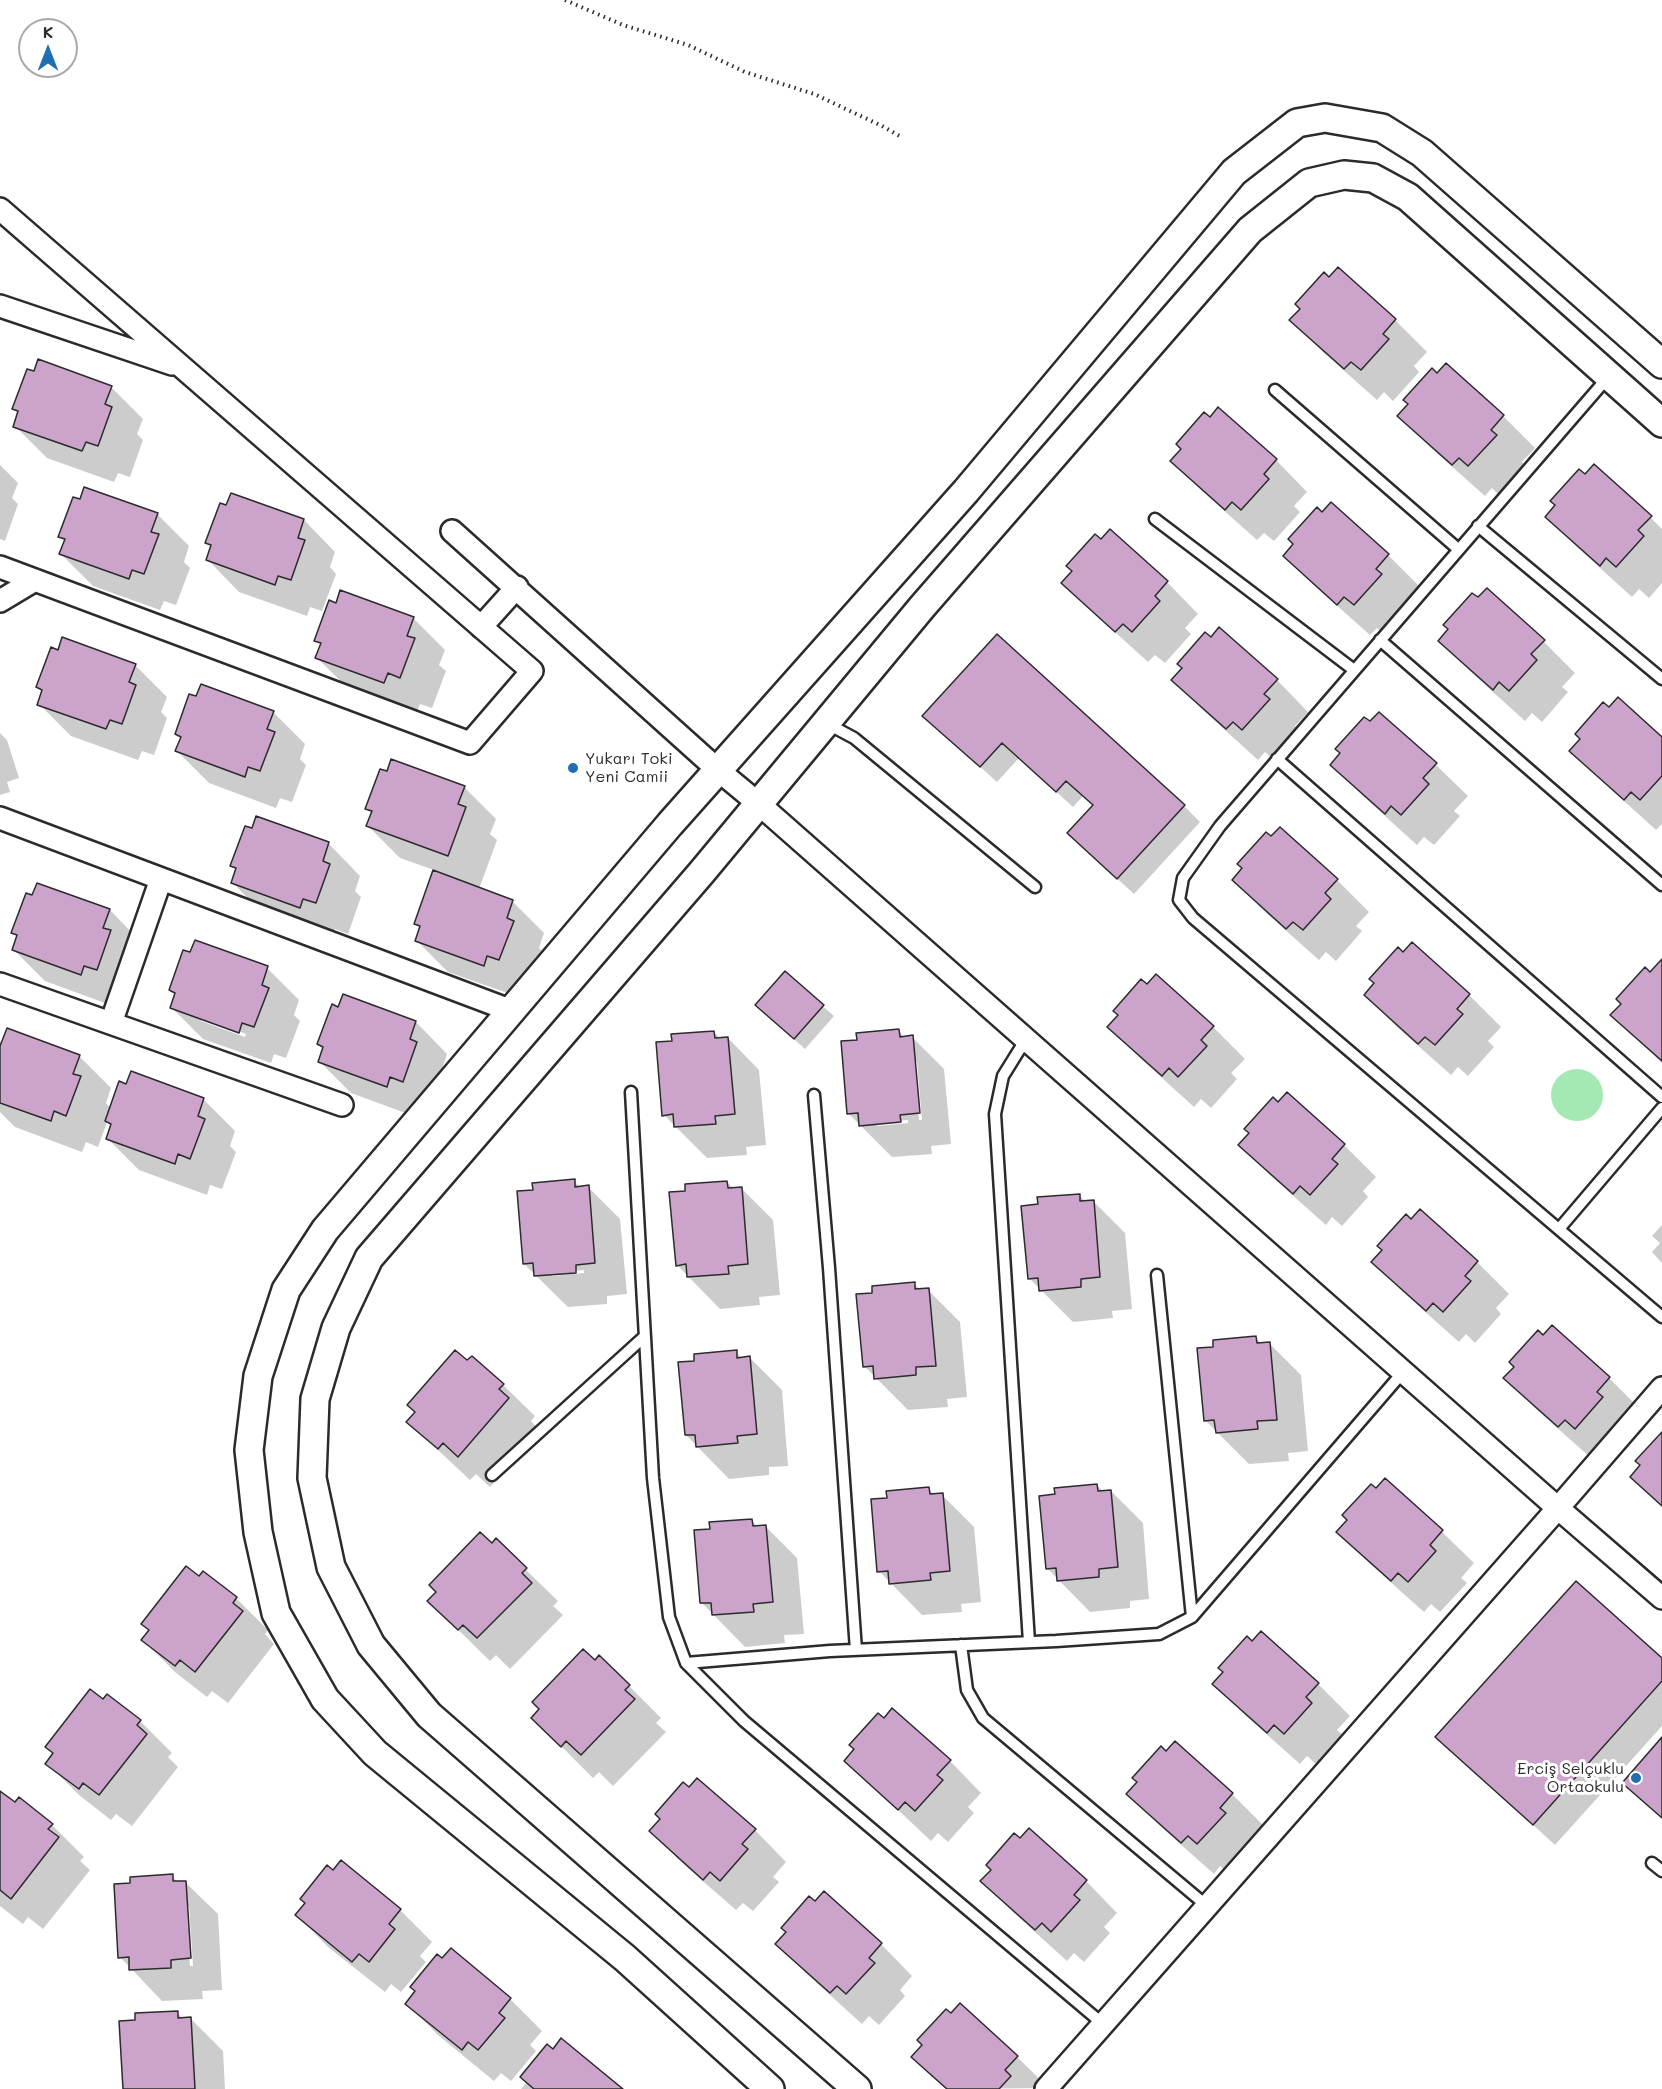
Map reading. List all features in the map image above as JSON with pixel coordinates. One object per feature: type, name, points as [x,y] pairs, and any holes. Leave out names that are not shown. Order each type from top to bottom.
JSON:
[{"type":"street","points":[[770,2089],[625,1958],[375,1753],[325,1699],[276,1613],[258,1532],[249,1450],[258,1376],[286,1290],[325,1230],[718,770],[966,491],[1234,172],[1297,123],[1325,118],[1382,128],[1422,153],[1662,364]]},
{"type":"street","points":[[857,2089],[429,1715],[371,1645],[331,1567],[312,1478],[315,1399],[336,1328],[369,1258],[702,872],[922,608],[1250,230],[1309,183],[1344,175],[1373,178],[1408,197],[1662,423]]},
{"type":"street","points":[[0,209],[532,671],[470,743],[0,567]]},
{"type":"street","points":[[0,306],[181,367]]},
{"type":"street","points":[[452,531],[718,770],[1662,1598]]},
{"type":"street","points":[[0,601],[35,580]]},
{"type":"street","points":[[481,627],[517,587]]},
{"type":"street","points":[[0,818],[512,1011]]},
{"type":"street","points":[[111,1023],[161,879]]},
{"type":"street","points":[[0,984],[342,1105]]},
{"type":"street","points":[[1046,2089],[1662,1388]]},
{"type":"lane","points":[[1609,376],[1220,826],[1183,878],[1179,900],[1193,918],[1662,1317]]},
{"type":"lane","points":[[1275,390],[1458,549]]},
{"type":"lane","points":[[1155,519],[1354,670]]},
{"type":"lane","points":[[1478,526],[1662,679]]},
{"type":"lane","points":[[1380,639],[1662,885]]},
{"type":"lane","points":[[826,723],[854,738],[1035,887]]},
{"type":"lane","points":[[1277,759],[1662,1097]]},
{"type":"lane","points":[[1026,1039],[1003,1076],[995,1114],[1029,1642]]},
{"type":"lane","points":[[631,1092],[653,1478],[669,1617],[686,1663],[744,1721],[1103,2024]]},
{"type":"lane","points":[[814,1095],[829,1268],[856,1650]]},
{"type":"lane","points":[[1559,1229],[1662,1108]]},
{"type":"lane","points":[[1157,1275],[1192,1617]]},
{"type":"lane","points":[[492,1475],[645,1336]]},
{"type":"lane","points":[[686,1663],[856,1650],[1159,1634],[1192,1617],[1403,1372]]},
{"type":"lane","points":[[961,1645],[968,1690],[983,1718],[1208,1905]]},
{"type":"lane","points":[[1652,1863],[1662,1871]]},
{"type":"path","points":[[565,0],[623,25],[688,45],[745,72],[814,94],[903,138]]},
{"type":"green space","points":[[1572,1069],[1582,1069],[1596,1076],[1603,1095],[1596,1114],[1582,1121],[1572,1121],[1562,1117],[1555,1110],[1551,1100],[1551,1090],[1555,1080],[1562,1073]]},
{"type":"building","points":[[1338,267],[1396,319],[1383,334],[1389,339],[1361,370],[1351,362],[1344,369],[1289,320],[1300,309],[1295,304],[1324,272],[1329,277]]},
{"type":"building","points":[[38,359],[112,386],[105,404],[112,407],[98,446],[86,442],[82,451],[13,427],[18,411],[12,409],[27,369],[34,371]]},
{"type":"building","points":[[1446,363],[1504,415],[1491,430],[1497,435],[1468,466],[1459,458],[1452,465],[1397,416],[1408,404],[1403,400],[1432,368],[1437,373]]},
{"type":"building","points":[[1218,407],[1277,459],[1264,474],[1269,479],[1241,510],[1232,502],[1225,510],[1170,461],[1181,449],[1176,444],[1204,412],[1210,417]]},
{"type":"building","points":[[1594,464],[1652,516],[1638,530],[1644,536],[1616,567],[1606,558],[1600,566],[1545,517],[1555,505],[1550,501],[1579,469],[1585,474]]},
{"type":"building","points":[[84,487],[158,513],[151,532],[159,534],[144,574],[132,570],[129,579],[59,554],[65,539],[58,537],[73,497],[80,499]]},
{"type":"building","points":[[231,493],[304,519],[298,538],[305,540],[291,580],[278,576],[275,585],[206,560],[211,545],[205,543],[220,503],[226,505]]},
{"type":"building","points":[[1331,502],[1389,554],[1376,569],[1382,574],[1354,605],[1344,597],[1337,605],[1283,556],[1293,544],[1288,539],[1317,507],[1322,512]]},
{"type":"building","points":[[1110,529],[1168,581],[1155,596],[1160,601],[1132,632],[1123,624],[1115,632],[1061,583],[1072,571],[1066,566],[1095,534],[1101,539]]},
{"type":"building","points":[[1487,588],[1545,640],[1531,654],[1537,660],[1509,691],[1499,682],[1493,690],[1438,641],[1448,629],[1443,625],[1472,593],[1478,597]]},
{"type":"building","points":[[340,590],[414,617],[407,636],[415,638],[400,678],[388,673],[384,683],[315,658],[321,643],[314,641],[329,600],[336,603]]},
{"type":"building","points":[[1219,627],[1278,679],[1264,694],[1270,699],[1242,730],[1233,722],[1226,729],[1171,680],[1182,668],[1177,664],[1205,632],[1211,637]]},
{"type":"building","points":[[997,634],[1185,805],[1117,879],[1067,833],[1093,805],[1066,781],[1056,792],[1002,743],[980,767],[922,716]]},
{"type":"building","points":[[62,637],[136,664],[129,682],[136,685],[122,724],[110,720],[106,729],[37,705],[42,690],[36,687],[51,647],[58,650]]},
{"type":"building","points":[[201,684],[274,711],[267,729],[275,732],[260,771],[248,767],[245,777],[175,751],[181,737],[175,734],[189,694],[196,696]]},
{"type":"building","points":[[1618,697],[1662,737],[1662,776],[1640,800],[1631,792],[1624,800],[1569,751],[1580,739],[1575,734],[1603,702],[1609,707]]},
{"type":"building","points":[[1379,712],[1437,763],[1423,778],[1429,784],[1401,815],[1391,806],[1385,814],[1330,765],[1340,753],[1335,749],[1364,717],[1370,721]]},
{"type":"building","points":[[391,759],[465,786],[458,804],[466,807],[448,856],[366,826],[372,811],[365,809],[380,769],[387,771]]},
{"type":"building","points":[[256,816],[329,842],[323,861],[330,864],[316,903],[303,899],[300,908],[231,883],[236,868],[230,866],[245,826],[252,828]]},
{"type":"building","points":[[1280,827],[1338,879],[1325,893],[1331,899],[1303,930],[1293,922],[1286,929],[1232,880],[1242,868],[1237,864],[1266,832],[1271,836]]},
{"type":"building","points":[[433,870],[513,900],[507,918],[514,921],[499,960],[487,956],[484,966],[415,941],[420,926],[414,924]]},
{"type":"building","points":[[37,883],[110,909],[103,928],[111,930],[97,970],[84,966],[81,975],[12,950],[17,935],[11,933],[26,893],[32,895]]},
{"type":"building","points":[[195,940],[268,966],[262,985],[269,988],[254,1027],[242,1023],[239,1033],[170,1008],[175,993],[169,990],[183,950],[190,952]]},
{"type":"building","points":[[1412,942],[1470,994],[1457,1009],[1463,1014],[1435,1045],[1425,1037],[1418,1044],[1364,995],[1374,983],[1369,979],[1398,947],[1403,952]]},
{"type":"building","points":[[1662,959],[1662,1061],[1610,1015],[1621,1004],[1616,999],[1645,967],[1650,972]]},
{"type":"building","points":[[785,971],[824,1005],[794,1039],[755,1005]]},
{"type":"building","points":[[1156,974],[1214,1026],[1201,1040],[1207,1046],[1178,1077],[1169,1068],[1162,1076],[1107,1027],[1118,1015],[1113,1011],[1141,979],[1147,984]]},
{"type":"building","points":[[343,994],[416,1021],[410,1039],[417,1042],[403,1082],[390,1077],[387,1087],[318,1062],[323,1047],[317,1044],[332,1004],[338,1007]]},
{"type":"building","points":[[7,1028],[80,1055],[73,1074],[81,1076],[66,1116],[54,1111],[51,1121],[0,1103],[0,1046]]},
{"type":"building","points":[[899,1029],[900,1037],[913,1035],[920,1113],[900,1115],[901,1122],[859,1126],[858,1113],[847,1114],[841,1041],[857,1040],[856,1033]]},
{"type":"building","points":[[714,1031],[715,1038],[728,1037],[735,1114],[715,1116],[716,1124],[674,1127],[673,1114],[662,1116],[656,1042],[672,1041],[671,1034]]},
{"type":"building","points":[[131,1071],[204,1098],[198,1116],[205,1119],[190,1159],[178,1154],[175,1164],[106,1139],[111,1124],[105,1121],[119,1081],[126,1084]]},
{"type":"building","points":[[1287,1092],[1345,1144],[1332,1159],[1338,1164],[1310,1195],[1300,1186],[1293,1194],[1238,1145],[1249,1133],[1244,1129],[1273,1097],[1278,1102]]},
{"type":"building","points":[[575,1179],[575,1187],[589,1185],[595,1263],[576,1265],[576,1273],[534,1276],[533,1263],[523,1264],[517,1191],[533,1190],[532,1183]]},
{"type":"building","points":[[727,1181],[728,1188],[742,1187],[748,1264],[728,1266],[729,1274],[687,1277],[686,1264],[676,1266],[669,1192],[685,1191],[685,1184]]},
{"type":"building","points":[[1080,1194],[1080,1201],[1094,1200],[1100,1277],[1081,1279],[1081,1287],[1039,1291],[1038,1278],[1028,1279],[1021,1206],[1038,1204],[1037,1197]]},
{"type":"building","points":[[1420,1209],[1478,1261],[1465,1276],[1471,1281],[1443,1312],[1433,1303],[1426,1311],[1371,1262],[1382,1250],[1377,1246],[1406,1214],[1411,1219]]},
{"type":"building","points":[[915,1282],[915,1289],[929,1288],[936,1366],[916,1367],[916,1375],[874,1379],[873,1366],[863,1367],[856,1294],[872,1293],[872,1286]]},
{"type":"building","points":[[1552,1325],[1610,1377],[1597,1392],[1603,1397],[1575,1429],[1565,1420],[1558,1427],[1503,1378],[1514,1367],[1509,1362],[1538,1330],[1543,1335]]},
{"type":"building","points":[[1256,1336],[1257,1343],[1270,1342],[1277,1420],[1257,1421],[1258,1429],[1216,1433],[1214,1420],[1204,1421],[1197,1348],[1213,1347],[1213,1340]]},
{"type":"building","points":[[455,1350],[467,1360],[472,1356],[504,1384],[499,1389],[509,1398],[458,1457],[443,1443],[438,1449],[406,1422],[415,1412],[407,1405]]},
{"type":"building","points":[[737,1350],[737,1358],[750,1356],[757,1434],[737,1436],[738,1443],[696,1447],[695,1435],[685,1435],[678,1362],[694,1361],[694,1354]]},
{"type":"building","points":[[1662,1432],[1662,1506],[1630,1477],[1640,1465],[1635,1461]]},
{"type":"building","points":[[1385,1478],[1443,1530],[1430,1545],[1436,1551],[1408,1582],[1398,1573],[1391,1581],[1336,1532],[1347,1520],[1342,1515],[1371,1484],[1376,1488]]},
{"type":"building","points":[[1097,1484],[1098,1491],[1111,1490],[1118,1567],[1099,1569],[1099,1577],[1057,1581],[1056,1568],[1046,1569],[1039,1496],[1055,1494],[1054,1488]]},
{"type":"building","points":[[929,1487],[930,1494],[943,1493],[950,1571],[930,1573],[931,1580],[889,1584],[888,1571],[877,1572],[871,1499],[887,1498],[886,1491]]},
{"type":"building","points":[[752,1519],[753,1526],[766,1525],[773,1602],[753,1604],[754,1612],[712,1615],[711,1603],[700,1603],[694,1530],[710,1529],[709,1522]]},
{"type":"building","points":[[480,1532],[492,1543],[496,1538],[527,1568],[522,1573],[532,1583],[477,1638],[463,1625],[458,1630],[427,1601],[436,1592],[429,1585]]},
{"type":"building","points":[[186,1566],[199,1576],[203,1571],[237,1597],[233,1603],[243,1611],[195,1672],[180,1660],[175,1666],[141,1640],[149,1630],[141,1624]]},
{"type":"building","points":[[1576,1581],[1662,1658],[1662,1681],[1533,1825],[1435,1737]]},
{"type":"building","points":[[1261,1631],[1319,1683],[1306,1697],[1312,1703],[1284,1734],[1274,1725],[1267,1733],[1212,1684],[1223,1672],[1218,1668],[1247,1636],[1252,1641]]},
{"type":"building","points":[[583,1649],[595,1660],[599,1655],[630,1685],[625,1690],[635,1699],[581,1755],[566,1741],[561,1747],[531,1718],[539,1709],[532,1702]]},
{"type":"building","points":[[90,1689],[103,1699],[107,1694],[141,1720],[137,1725],[147,1734],[99,1795],[83,1783],[79,1789],[45,1764],[53,1753],[45,1747]]},
{"type":"building","points":[[892,1708],[951,1760],[937,1775],[943,1780],[915,1811],[905,1802],[898,1810],[844,1761],[854,1749],[849,1745],[878,1713],[884,1718]]},
{"type":"building","points":[[1662,1737],[1662,1818],[1622,1783]]},
{"type":"building","points":[[1175,1741],[1233,1793],[1220,1808],[1226,1813],[1197,1844],[1188,1836],[1181,1843],[1126,1794],[1137,1782],[1132,1778],[1161,1746],[1166,1751]]},
{"type":"building","points":[[697,1778],[756,1829],[742,1844],[748,1849],[720,1881],[710,1872],[703,1880],[649,1831],[660,1819],[655,1814],[683,1782],[689,1787]]},
{"type":"building","points":[[0,1791],[15,1802],[19,1797],[53,1824],[48,1829],[59,1837],[11,1899],[0,1890]]},
{"type":"building","points":[[1029,1828],[1087,1880],[1074,1895],[1080,1900],[1051,1932],[1042,1923],[1035,1930],[980,1881],[991,1870],[986,1865],[1014,1833],[1020,1838]]},
{"type":"building","points":[[341,1860],[401,1909],[389,1924],[395,1929],[369,1962],[359,1954],[352,1962],[295,1915],[305,1903],[300,1899],[327,1865],[333,1870]]},
{"type":"building","points":[[173,1874],[173,1881],[186,1881],[191,1958],[171,1960],[171,1968],[129,1970],[129,1957],[118,1958],[114,1884],[130,1883],[130,1877]]},
{"type":"building","points":[[824,1891],[882,1943],[869,1958],[875,1963],[846,1994],[837,1986],[830,1993],[775,1944],[786,1932],[781,1928],[809,1896],[815,1901]]},
{"type":"building","points":[[451,1948],[511,1998],[499,2013],[505,2018],[478,2050],[468,2042],[462,2050],[405,2004],[415,1991],[410,1987],[437,1954],[442,1958]]},
{"type":"building","points":[[960,2003],[1018,2056],[1005,2070],[1011,2076],[999,2089],[947,2089],[911,2057],[922,2045],[917,2040],[946,2009],[951,2013]]},
{"type":"building","points":[[178,2011],[178,2018],[191,2017],[195,2089],[123,2089],[119,2021],[135,2020],[135,2013]]},
{"type":"building","points":[[561,2038],[623,2089],[534,2089],[520,2077],[547,2044],[553,2049]]},
{"type":"place","name":"Yukarı Toki Yeni Camii","points":[[573,768]]},
{"type":"place","name":"Erciş Selçuklu Ortaokulu","points":[[1636,1778]]}]
